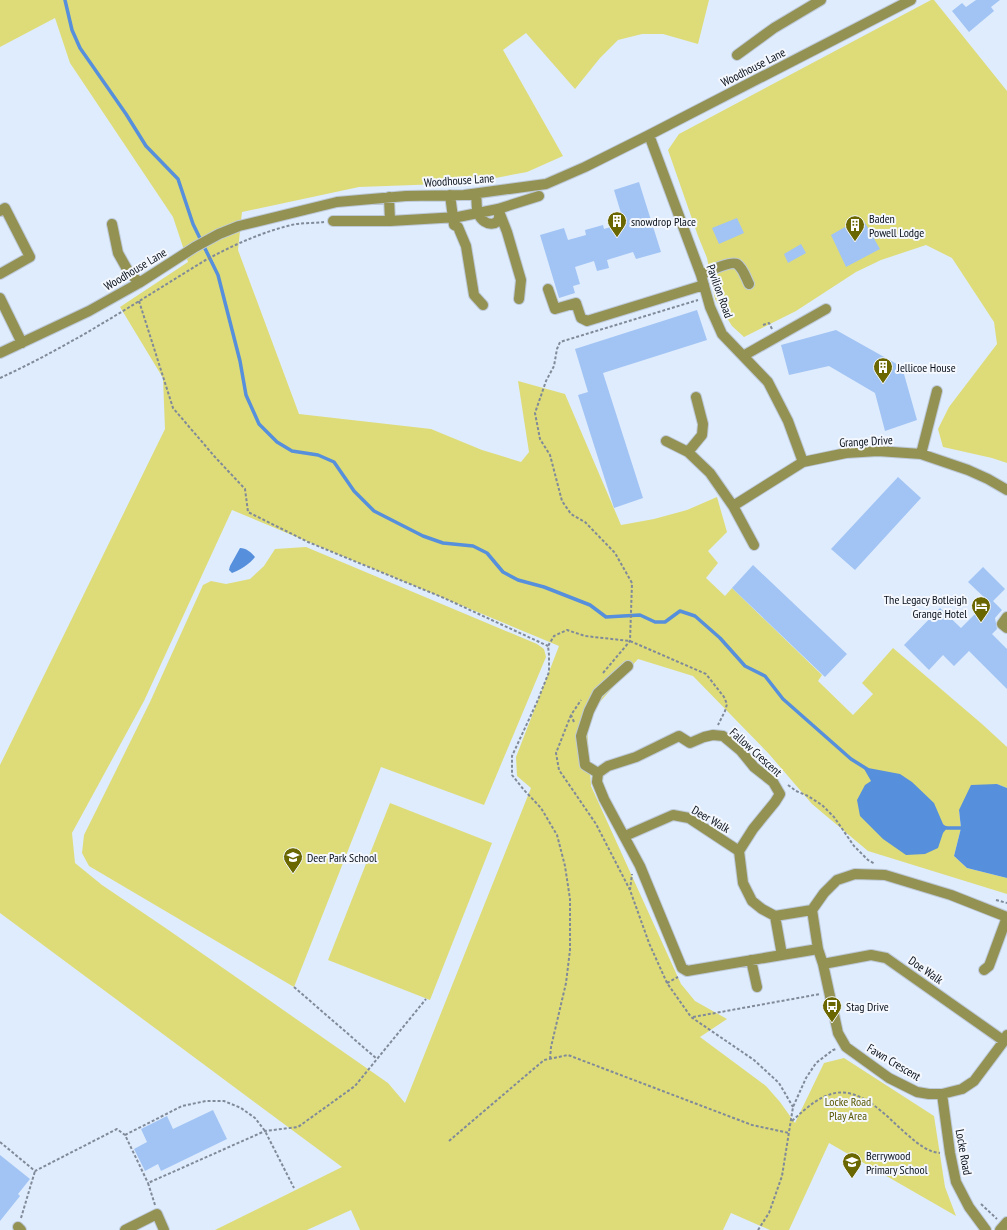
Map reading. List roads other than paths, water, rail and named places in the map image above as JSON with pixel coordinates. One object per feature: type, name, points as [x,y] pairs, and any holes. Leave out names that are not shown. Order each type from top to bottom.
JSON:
[{"type":"street","points":[[737,55],[774,28],[821,0]]},
{"type":"street","name":"Woodhouse Lane","points":[[0,353],[89,311],[139,283],[196,247],[219,234],[239,226],[337,202],[388,197],[476,194],[546,184],[585,167],[649,135],[906,1]]},
{"type":"street","name":"Pavilion Road","points":[[649,135],[704,285],[710,307],[722,334],[768,382],[788,421],[803,462]]},
{"type":"street","points":[[476,194],[478,213]]},
{"type":"street","points":[[450,196],[454,225],[458,227],[466,246],[474,294],[483,305]]},
{"type":"street","points":[[333,221],[390,221],[499,212],[539,196]]},
{"type":"street","points":[[388,197],[390,221]]},
{"type":"street","points":[[0,211],[5,208],[30,256],[0,274]]},
{"type":"street","points":[[499,212],[507,232],[521,280],[519,300]]},
{"type":"street","points":[[112,224],[118,253],[127,269],[139,283]]},
{"type":"street","points":[[700,275],[728,264],[735,263],[738,265],[749,284]]},
{"type":"street","points":[[548,289],[555,309],[576,303],[580,318],[587,321],[704,285]]},
{"type":"street","points":[[0,298],[3,311],[22,343]]},
{"type":"street","points":[[743,356],[826,309]]},
{"type":"street","points":[[921,454],[937,391]]},
{"type":"street","points":[[688,452],[702,435],[703,424],[696,397]]},
{"type":"street","points":[[666,441],[688,452],[710,473],[732,506],[754,545]]},
{"type":"street","name":"Grange Drive","points":[[732,506],[803,462],[846,453],[878,451],[921,454],[968,470],[1007,490]]},
{"type":"street","points":[[1007,617],[1002,624],[1007,628]]},
{"type":"street","points":[[628,666],[598,693],[589,711],[581,736],[585,764],[598,774],[597,782],[604,800],[625,836],[643,872],[682,968],[687,972],[818,948],[812,910],[824,893],[837,880],[855,874],[885,875],[951,895],[1007,917],[989,966],[984,970]]},
{"type":"street","name":"Fallow Crescent","points":[[598,774],[608,766],[636,757],[679,736],[690,743],[713,735],[723,736],[741,752],[754,767],[773,782],[780,794],[753,829],[739,851]]},
{"type":"street","name":"Deer Walk","points":[[625,836],[673,815],[689,818],[739,851]]},
{"type":"street","points":[[739,851],[744,883],[752,901],[762,909],[775,916],[812,910]]},
{"type":"street","points":[[775,916],[782,955]]},
{"type":"street","name":"Fawn Crescent","points":[[818,948],[838,1032],[846,1047],[889,1078],[917,1092],[942,1094],[962,1089],[974,1081],[1005,1038]]},
{"type":"street","name":"Doe Walk","points":[[823,964],[871,955],[886,958],[1005,1038]]},
{"type":"street","points":[[751,960],[757,987]]},
{"type":"street","name":"Locke Road","points":[[942,1094],[950,1153],[956,1182],[969,1207],[986,1230]]},
{"type":"street","points":[[125,1230],[158,1214],[164,1230]]},
{"type":"water","points":[[240,548],[252,553],[255,557],[245,566],[232,573],[229,570],[230,566]]},
{"type":"water","points":[[863,767],[900,774],[912,782],[934,803],[943,824],[947,828],[943,833],[938,848],[925,854],[906,855],[883,839],[860,816],[857,800],[865,785],[871,781]]},
{"type":"water","points":[[997,784],[1007,788],[1007,878],[967,868],[954,856],[961,828],[959,810],[971,785]]},
{"type":"waterway","points":[[65,0],[72,30],[80,48],[126,114],[146,146],[178,179],[193,224],[218,275],[240,361],[246,395],[259,424],[277,442],[292,451],[318,455],[334,462],[354,491],[374,511],[423,536],[443,543],[473,546],[487,553],[503,572],[518,580],[544,587],[590,605],[606,617],[640,615],[655,622],[665,622],[680,611],[695,616],[720,638],[745,666],[765,676],[783,699],[851,759],[867,769]]},
{"type":"waterway","points":[[943,827],[961,828]]},
{"type":"place","name":"snowdrop Place","points":[[617,238]]},
{"type":"place","name":"Baden Powell Lodge","points":[[855,242]]},
{"type":"place","name":"Jellicoe House","points":[[883,384]]},
{"type":"place","name":"The Legacy Botleigh Grange Hotel","points":[[981,623]]},
{"type":"place","name":"Deer Park School","points":[[293,874]]},
{"type":"place","name":"Stag Drive","points":[[832,1023]]},
{"type":"place","name":"Berrywood Primary School","points":[[852,1179]]},
{"type":"park label","name":"Locke Road Play Area","points":[[848,1108]]}]
